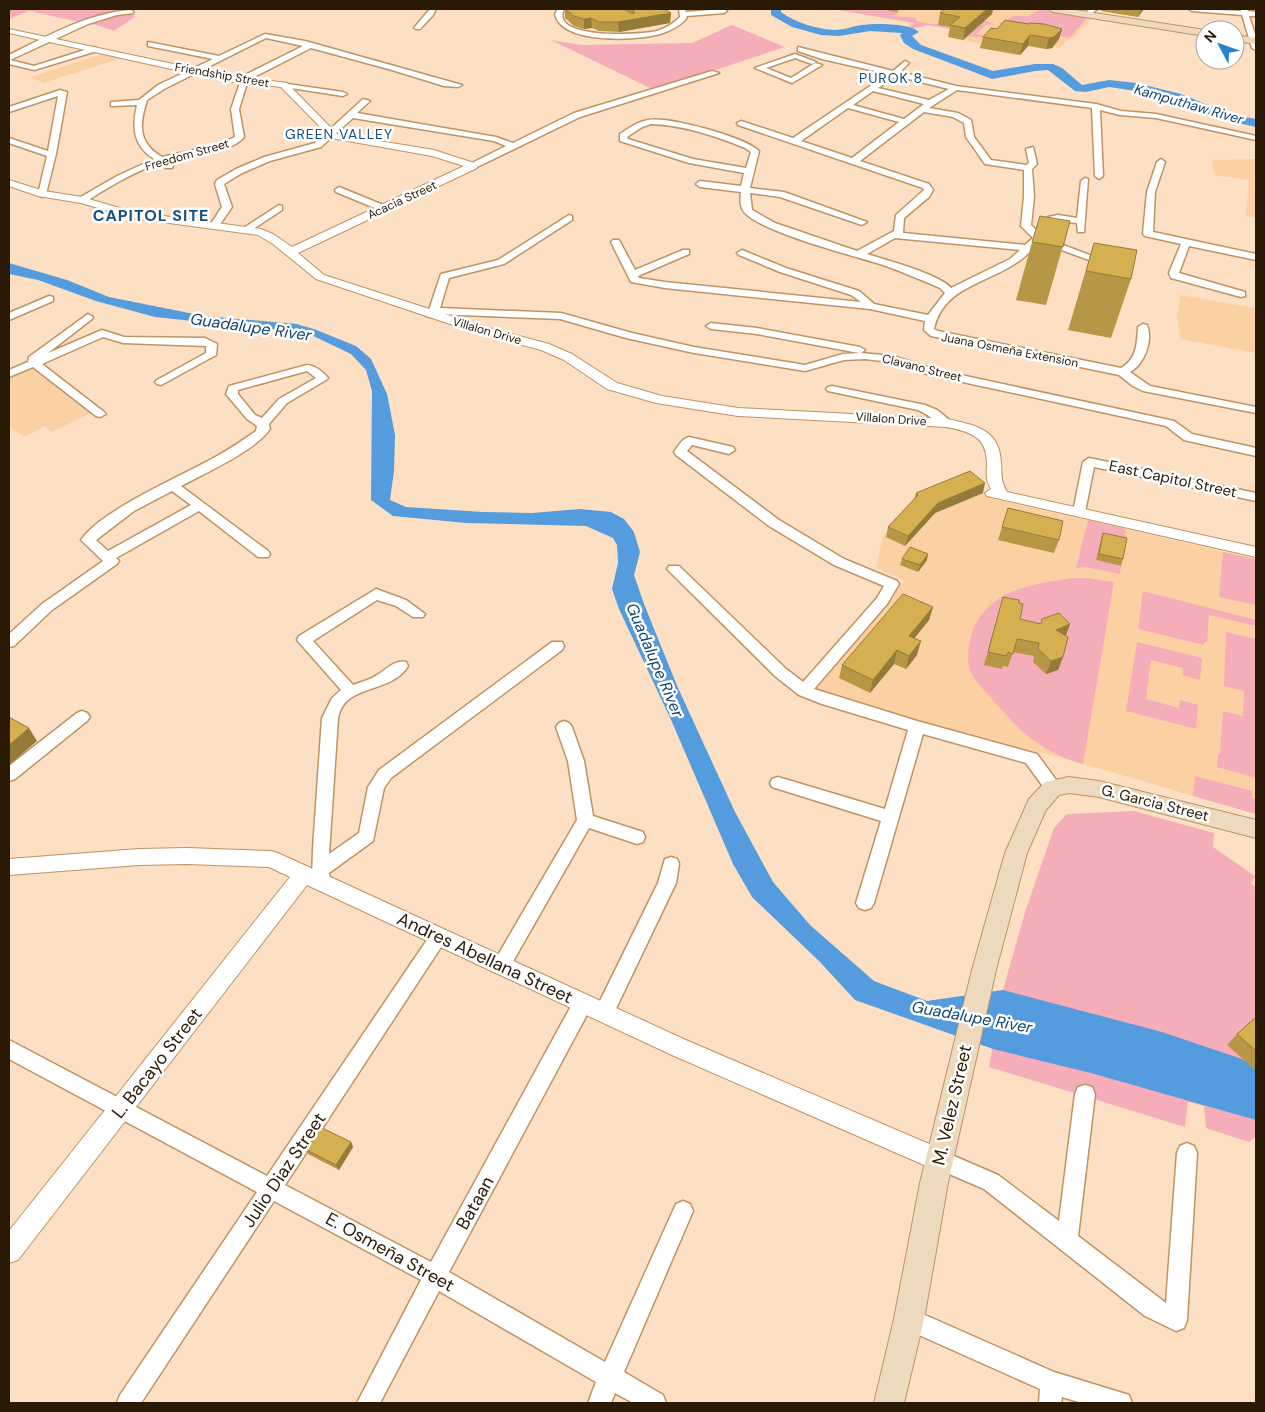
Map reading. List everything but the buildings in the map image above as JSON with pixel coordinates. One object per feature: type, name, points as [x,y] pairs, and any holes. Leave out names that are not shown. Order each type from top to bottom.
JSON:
[{"type":"main road","points":[[1053,9],[1091,12],[1195,31]]},
{"type":"main road","name":"G. Garcia Street","points":[[1053,788],[1076,786],[1099,788],[1256,829]]},
{"type":"main road","name":"M. Velez Street","points":[[889,1403],[909,1319],[934,1183],[984,970],[1016,853],[1037,805],[1053,788]]},
{"type":"street","points":[[418,28],[431,14],[433,9]]},
{"type":"street","points":[[561,9],[558,14],[559,19],[566,26],[582,32],[610,36],[634,36],[662,31],[680,23],[683,11],[724,11]]},
{"type":"street","points":[[1192,9],[1244,11],[1256,14]]},
{"type":"street","points":[[1244,11],[1255,43]]},
{"type":"street","points":[[9,60],[47,39],[114,13],[131,12]]},
{"type":"street","name":"Friendship Street","points":[[9,31],[242,81],[284,85],[332,134]]},
{"type":"street","points":[[169,166],[162,159],[148,151],[142,145],[139,138],[142,102],[147,95],[265,36],[396,68],[444,84],[458,85]]},
{"type":"street","points":[[151,44],[220,58]]},
{"type":"street","points":[[242,81],[308,46]]},
{"type":"street","points":[[801,49],[825,57],[956,88],[1096,106],[1120,113],[1156,116],[1256,138]]},
{"type":"street","points":[[9,60],[34,68],[94,50]]},
{"type":"street","points":[[9,52],[17,54]]},
{"type":"street","points":[[795,56],[818,65],[792,81],[775,75],[759,68],[795,56]]},
{"type":"street","points":[[802,65],[825,57]]},
{"type":"street","points":[[796,140],[894,74],[905,62]]},
{"type":"street","points":[[775,75],[784,72]]},
{"type":"street","name":"Acacia Street","points":[[291,252],[577,115],[715,73]]},
{"type":"street","name":"Freedom Street","points":[[82,200],[126,173],[162,159],[211,148],[238,139],[240,137],[235,109],[242,81]]},
{"type":"street","points":[[284,85],[343,94]]},
{"type":"street","points":[[854,161],[930,103],[956,88]]},
{"type":"street","points":[[873,89],[930,103]]},
{"type":"street","points":[[9,110],[63,92],[52,154],[42,194]]},
{"type":"street","points":[[215,225],[227,207],[219,184],[220,182],[239,171],[267,159],[318,145],[366,101]]},
{"type":"street","points":[[114,104],[142,102]]},
{"type":"street","points":[[848,106],[907,122]]},
{"type":"street","points":[[1096,106],[1099,176]]},
{"type":"street","points":[[922,109],[955,115],[968,122],[970,137],[988,162],[1028,168],[1033,164],[1030,149]]},
{"type":"street","points":[[352,115],[496,139],[513,146]]},
{"type":"street","points":[[749,172],[692,161],[624,141],[623,136],[641,124],[657,122],[708,133],[752,148],[755,151],[749,172],[745,205],[747,210],[758,219],[935,282],[944,286],[950,293]]},
{"type":"street","points":[[741,123],[796,140],[926,186],[929,190],[899,217],[898,232],[859,254]]},
{"type":"street","points":[[332,134],[338,137],[434,153],[473,166]]},
{"type":"street","points":[[9,140],[41,152],[52,154]]},
{"type":"street","points":[[1161,162],[1151,192],[1147,232],[1151,235],[1256,257]]},
{"type":"street","points":[[1028,168],[1029,197],[1026,226],[1039,239],[1109,265]]},
{"type":"street","points":[[931,319],[950,293],[1013,261],[1049,229],[1050,219],[1058,218],[1081,226],[1085,181]]},
{"type":"street","name":"Villalon Drive","points":[[9,183],[42,194],[82,200],[132,215],[247,229],[270,236],[291,252],[311,272],[320,277],[557,351],[612,386],[661,400],[738,412],[947,423],[965,427],[977,433],[984,450],[982,474],[984,485],[990,492],[1256,552]]},
{"type":"street","points":[[700,184],[781,194],[862,222]]},
{"type":"street","points":[[339,190],[385,208]]},
{"type":"street","points":[[247,229],[279,208]]},
{"type":"street","points":[[432,312],[445,276],[501,262],[569,218]]},
{"type":"street","points":[[895,235],[1028,248]]},
{"type":"street","points":[[616,242],[627,267],[633,274],[686,252]]},
{"type":"street","points":[[1186,242],[1174,273],[1175,276],[1241,294]]},
{"type":"street","points":[[742,253],[784,270],[855,293],[870,306]]},
{"type":"street","name":"Juana Osmeña Extension","points":[[633,274],[635,280],[646,283],[870,306],[931,319],[929,330],[934,334],[1123,372],[1137,384],[1147,389],[1256,410]]},
{"type":"street","points":[[9,317],[49,299]]},
{"type":"street","name":"Clavano Street","points":[[432,312],[561,316],[630,336],[694,350],[804,368],[843,357],[893,359],[930,372],[1170,423],[1188,437],[1256,452]]},
{"type":"street","points":[[34,363],[33,359],[88,317]]},
{"type":"street","points":[[712,326],[757,331],[860,350],[880,357]]},
{"type":"street","points":[[1123,372],[1129,370],[1142,352],[1143,327]]},
{"type":"street","points":[[9,374],[102,333],[122,340],[210,341],[212,344],[211,355],[161,382]]},
{"type":"street","points":[[34,363],[100,414]]},
{"type":"street","points":[[9,642],[48,607],[112,561],[88,540],[95,532],[130,508],[223,458],[260,434],[264,429],[263,424],[282,400],[322,378],[312,369],[307,368],[233,388],[232,394],[251,417],[263,424]]},
{"type":"street","points":[[832,389],[921,407],[933,412],[947,423]]},
{"type":"street","points":[[730,450],[689,441],[680,452],[774,523],[839,562],[892,584],[882,601],[804,691]]},
{"type":"street","name":"East Capitol Street","points":[[1079,512],[1089,462],[1256,497]]},
{"type":"street","points":[[172,485],[263,554]]},
{"type":"street","points":[[107,556],[199,506]]},
{"type":"street","points":[[674,569],[780,672],[804,691],[827,700],[917,727],[1031,758],[1053,788]]},
{"type":"street","points":[[351,692],[304,640],[376,594],[395,600],[418,614]]},
{"type":"street","points":[[315,875],[367,836],[376,787],[386,774],[557,646]]},
{"type":"street","points":[[315,875],[321,848],[330,718],[337,700],[343,694],[381,680],[401,666]]},
{"type":"street","points":[[9,775],[82,717]]},
{"type":"street","points":[[501,966],[585,820],[576,760],[564,727]]},
{"type":"street","points":[[865,903],[892,817],[917,727]]},
{"type":"street","points":[[778,782],[892,817]]},
{"type":"street","points":[[585,820],[637,837]]},
{"type":"street","name":"Andres Abellana Street","points":[[9,867],[121,858],[215,857],[271,859],[315,875],[501,966],[604,1013],[821,1110],[940,1160]]},
{"type":"street","points":[[604,1013],[666,883],[671,864]]},
{"type":"street","name":"L. Bacayo Street","points":[[9,1251],[120,1110],[315,875]]},
{"type":"street","name":"Julio Diaz Street","points":[[128,1403],[273,1188],[439,936]]},
{"type":"street","name":"Bataan","points":[[372,1402],[435,1276],[583,1003]]},
{"type":"street","name":"E. Osmeña Street","points":[[9,1049],[120,1110],[273,1188],[435,1276],[655,1403]]},
{"type":"street","points":[[1067,1240],[1085,1094]]},
{"type":"street","points":[[940,1160],[991,1182],[1153,1308],[1176,1320],[1187,1153]]},
{"type":"street","points":[[599,1403],[683,1211]]},
{"type":"street","points":[[909,1319],[1051,1393],[1121,1403]]},
{"type":"shaded area","points":[[9,9],[121,9],[84,23],[29,11],[9,19]]},
{"type":"shaded area","points":[[833,9],[1094,9],[1089,13],[1093,18],[1060,48],[1046,49],[1028,46],[1020,55],[978,48],[982,44],[948,37],[955,30]]},
{"type":"shaded area","points":[[833,9],[880,9],[899,12],[894,16],[917,18],[915,20],[931,24],[986,21],[993,23],[993,25],[987,24],[976,34],[993,38],[962,36],[956,30],[928,25],[912,29],[908,27],[914,23]]},
{"type":"shaded area","points":[[1039,10],[1088,17],[1070,38],[999,24],[1004,23],[1013,16],[1028,16]]},
{"type":"shaded area","points":[[125,13],[136,16],[114,31],[90,23],[116,14]]},
{"type":"shaded area","points":[[732,25],[785,47],[657,89],[652,89],[551,40],[581,45],[692,43]]},
{"type":"shaded area","points":[[103,54],[122,58],[43,83],[31,77]]},
{"type":"shaded area","points":[[1256,159],[1256,218],[1246,216],[1249,180],[1214,175],[1212,160]]},
{"type":"shaded area","points":[[1180,295],[1256,308],[1256,353],[1180,339],[1177,317]]},
{"type":"shaded area","points":[[32,367],[93,412],[52,432],[45,426],[25,437],[9,426],[9,377]]},
{"type":"shaded area","points":[[968,479],[989,498],[1256,559],[1256,814],[1059,757],[993,742],[807,690],[904,580],[876,568],[883,536],[911,504]]},
{"type":"shaded area","points":[[1088,520],[1126,529],[1124,544],[1096,560],[1121,566],[1120,574],[1085,567],[1076,568]]},
{"type":"shaded area","points":[[1223,552],[1256,559],[1256,605],[1219,597]]},
{"type":"shaded area","points":[[1072,578],[1089,578],[1114,582],[1083,764],[1047,749],[1018,727],[975,680],[970,671],[968,658],[971,637],[977,622],[986,609],[997,600],[1025,587]]},
{"type":"shaded area","points":[[1143,591],[1256,620],[1256,626],[1209,615],[1207,642],[1204,642],[1204,645],[1138,629]]},
{"type":"shaded area","points":[[1226,632],[1256,639],[1256,778],[1217,767],[1218,754],[1220,754],[1223,711],[1243,716],[1244,691],[1224,686]]},
{"type":"shaded area","points":[[1137,642],[1202,658],[1200,680],[1182,675],[1183,668],[1151,660],[1146,699],[1179,708],[1180,700],[1198,705],[1196,729],[1126,711]]},
{"type":"shaded area","points":[[1195,776],[1252,791],[1252,798],[1256,799],[1256,814],[1193,796]]},
{"type":"shaded area","points":[[1134,811],[1214,833],[1213,847],[1255,876],[1251,884],[1256,887],[1256,1020],[1228,1045],[1256,1077],[1256,1136],[1249,1142],[1206,1128],[1204,1106],[1188,1102],[1185,1127],[989,1067],[1003,990],[1025,912],[1054,828],[1067,814]]},
{"type":"water","name":"Guadalupe River","points":[[9,263],[67,280],[109,297],[204,316],[296,324],[314,329],[356,346],[371,359],[387,394],[395,435],[394,471],[390,500],[406,507],[532,513],[580,509],[611,512],[624,519],[634,532],[640,552],[634,575],[678,688],[735,812],[773,882],[810,925],[874,981],[927,1001],[1003,990],[1162,1032],[1242,1059],[1256,1068],[1256,1120],[1091,1073],[993,1049],[855,1000],[820,962],[752,897],[733,864],[672,722],[619,609],[612,589],[618,563],[617,545],[613,538],[586,526],[466,523],[393,516],[371,500],[372,391],[366,370],[351,354],[307,333],[155,317],[96,301],[38,280],[9,274]]},
{"type":"waterway","name":"Kamputhaw River","points":[[776,9],[775,13],[788,21],[804,28],[821,32],[839,33],[853,29],[877,27],[913,32],[906,35],[908,41],[917,47],[992,75],[1006,74],[1035,67],[1049,67],[1058,71],[1079,88],[1086,89],[1102,84],[1120,84],[1136,87],[1177,97],[1225,117],[1256,123]]},
{"type":"district","name":"PUROK 8","points":[[891,78]]},
{"type":"district","name":"GREEN VALLEY","points":[[339,134]]},
{"type":"district","name":"CAPITOL SITE","points":[[151,215]]}]
